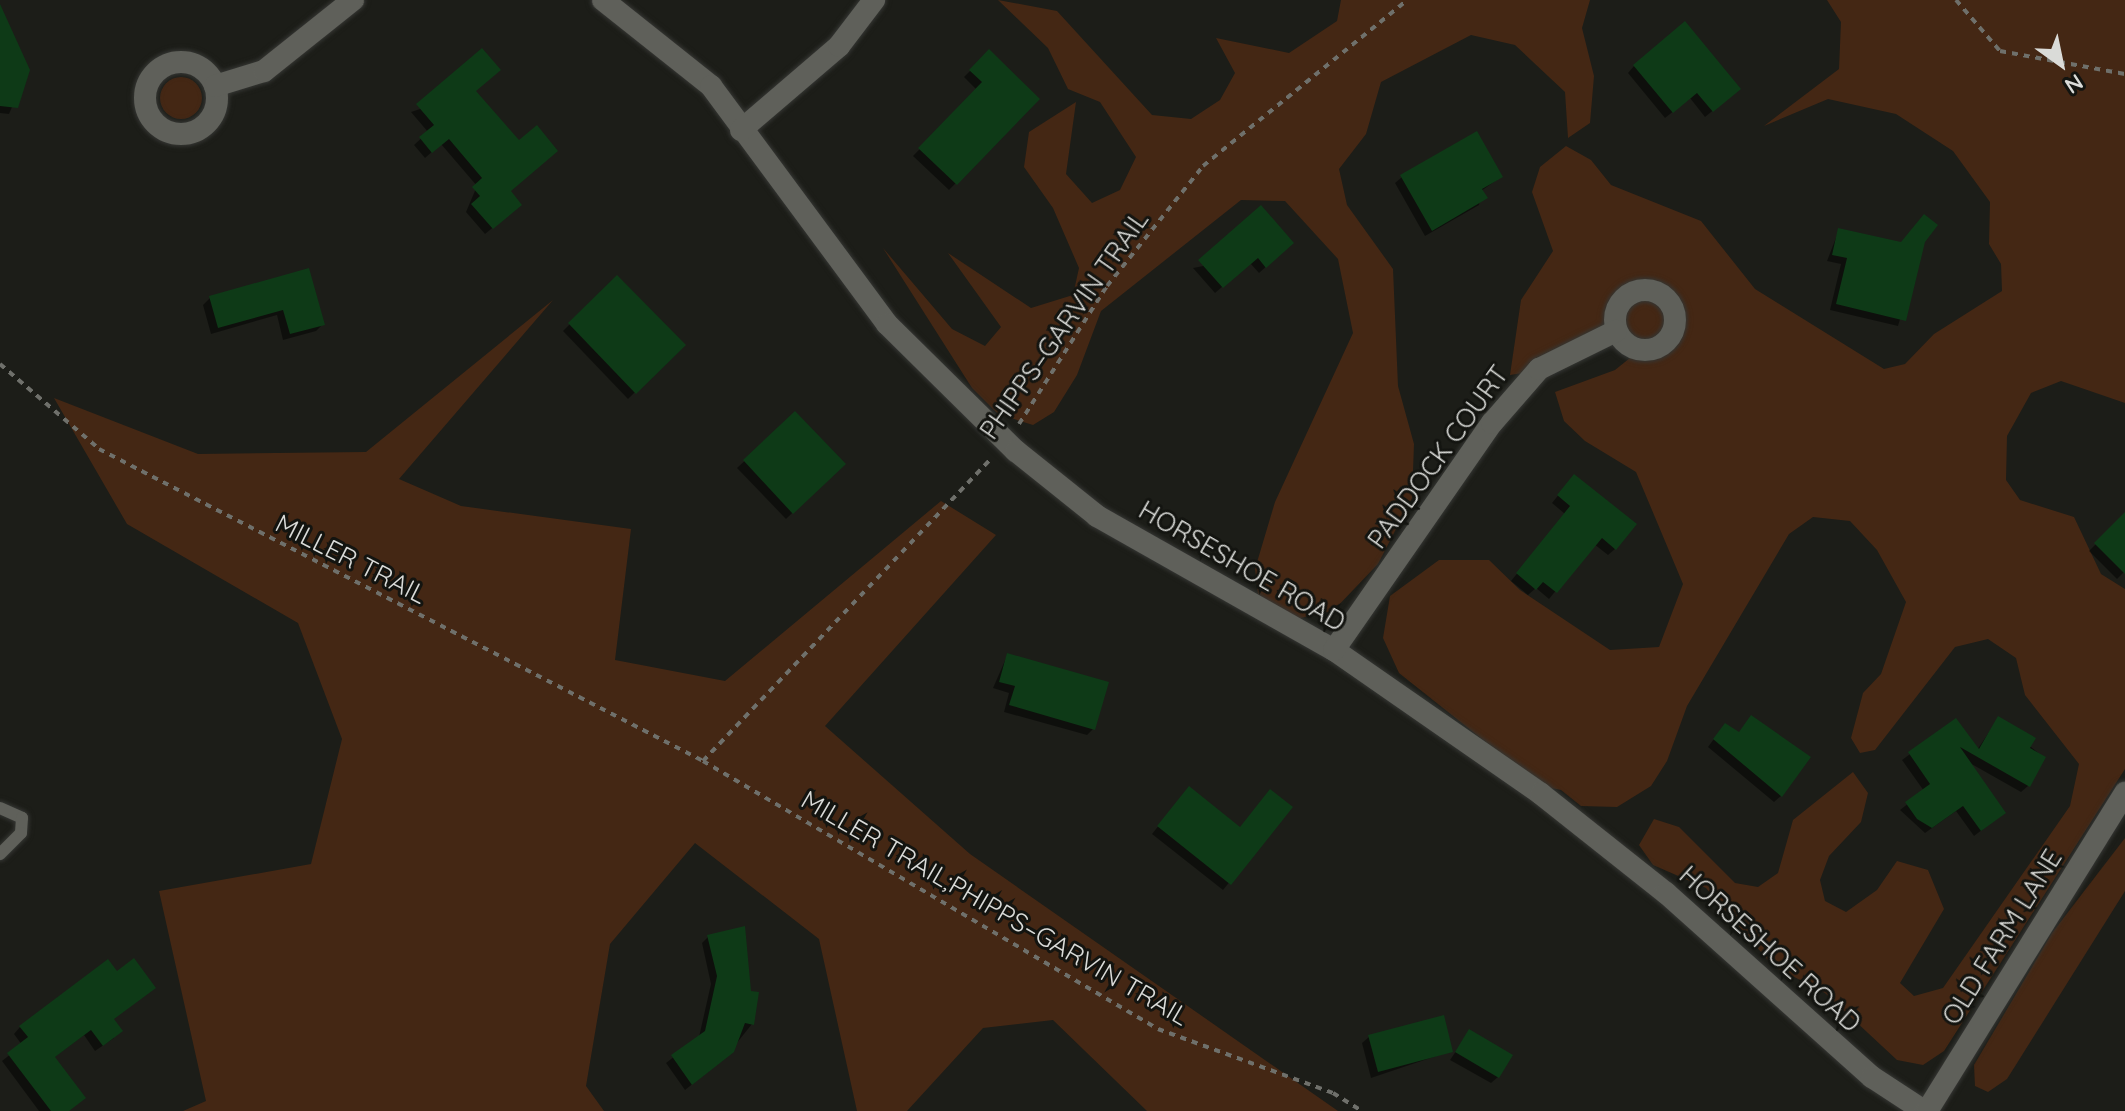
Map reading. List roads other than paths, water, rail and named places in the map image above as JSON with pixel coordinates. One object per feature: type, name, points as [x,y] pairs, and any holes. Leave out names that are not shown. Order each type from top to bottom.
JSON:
[{"type":"street","points":[[215,86],[264,71],[353,0]]},
{"type":"street","name":"HORSESHOE ROAD","points":[[603,0],[711,86],[887,324],[1006,443],[1097,516],[1334,650],[1541,794],[1666,893],[1872,1077],[1925,1111]]},
{"type":"street","points":[[741,130],[839,46],[874,0]]},
{"type":"street","name":"PADDOCK COURT","points":[[1334,650],[1492,423],[1539,369],[1616,331]]},
{"type":"street","name":"OLD FARM LANE","points":[[1925,1111],[2125,793]]},
{"type":"lane","points":[[0,808],[22,818],[21,833],[0,854]]}]
